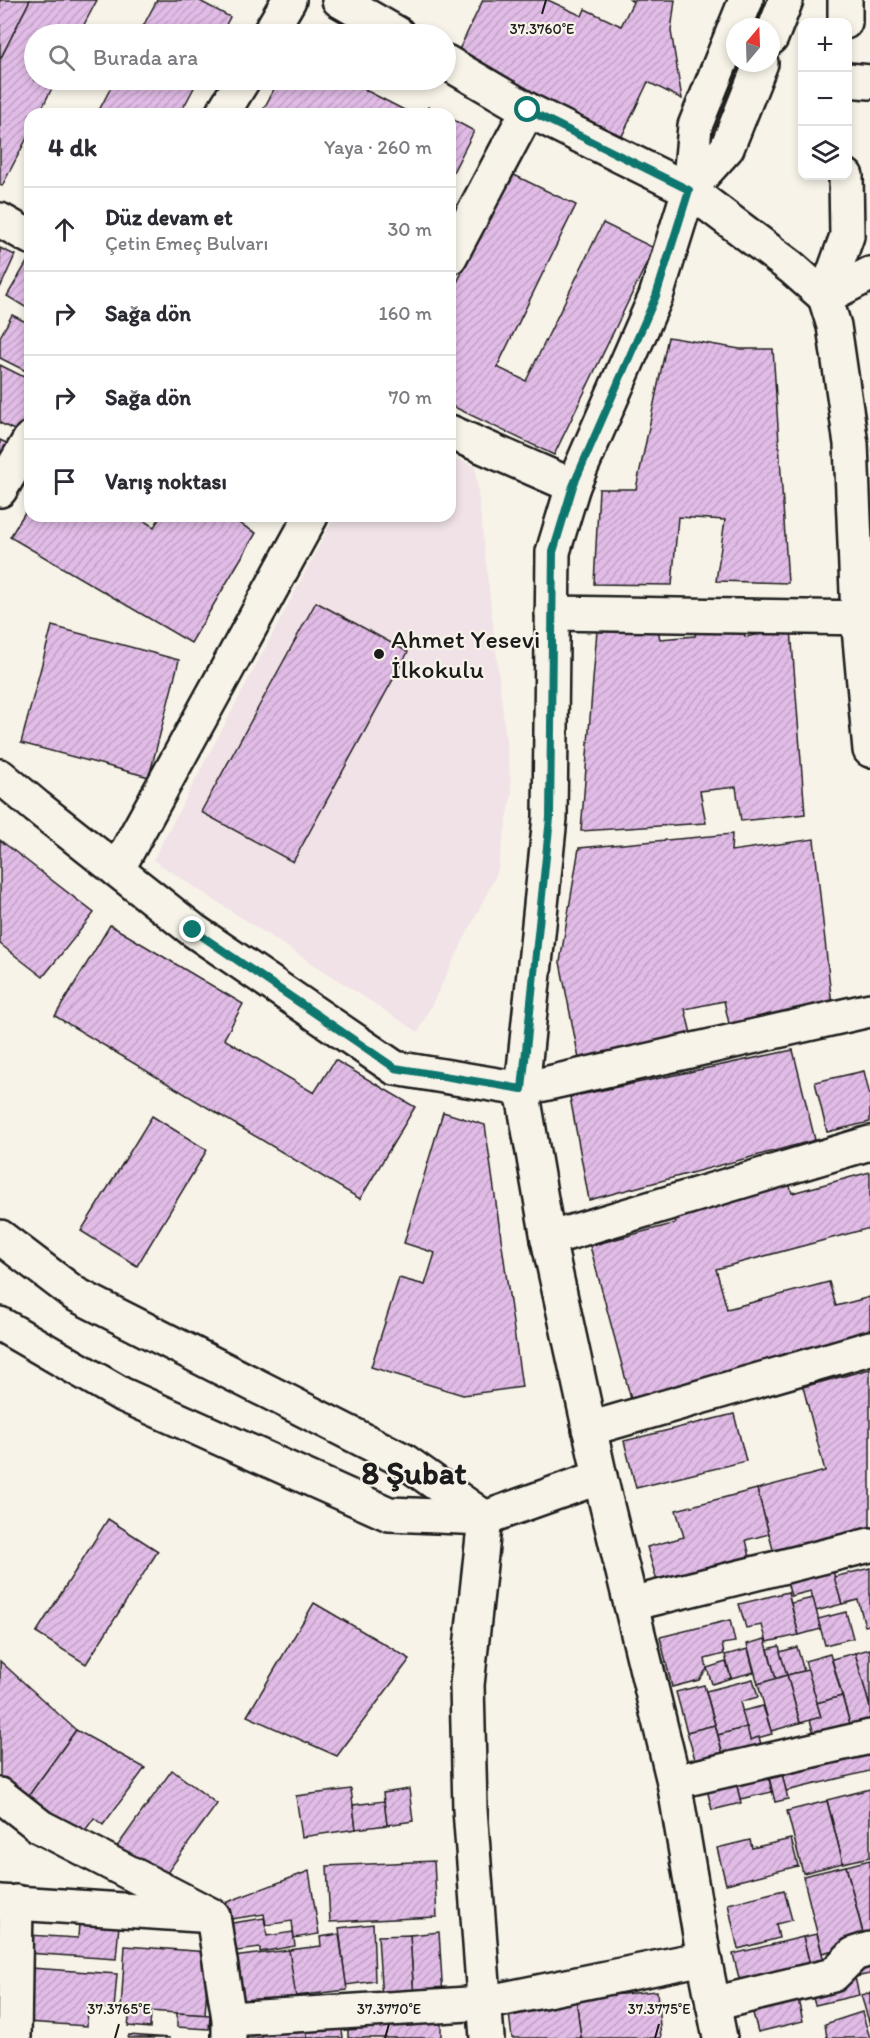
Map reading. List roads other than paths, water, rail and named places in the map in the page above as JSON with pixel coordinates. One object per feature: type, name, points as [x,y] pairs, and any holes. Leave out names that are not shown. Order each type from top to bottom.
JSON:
[{"type":"street","points":[[275,24],[289,0]]},
{"type":"street","points":[[339,0],[381,24]]},
{"type":"street","points":[[720,2038],[674,1782],[600,1477],[548,1239],[522,1089],[550,818],[553,552],[573,486],[656,296],[689,190],[695,126],[746,0]]},
{"type":"street","points":[[779,18],[786,0]]},
{"type":"street","points":[[845,0],[845,18]]},
{"type":"street","points":[[456,68],[528,110],[689,190],[791,267],[825,297],[834,326],[860,445],[870,750]]},
{"type":"street","points":[[689,190],[727,148],[757,72]]},
{"type":"street","points":[[852,80],[870,82]]},
{"type":"street","points":[[226,108],[237,90]]},
{"type":"street","points":[[456,246],[528,110]]},
{"type":"street","points":[[825,297],[847,236],[846,180]]},
{"type":"street","points":[[0,220],[24,234]]},
{"type":"street","points":[[825,297],[870,274]]},
{"type":"street","points":[[456,435],[573,486]]},
{"type":"street","points":[[0,490],[24,450]]},
{"type":"street","points":[[117,870],[308,522]]},
{"type":"street","points":[[552,613],[864,617]]},
{"type":"street","points":[[0,776],[193,930],[395,1068],[522,1089],[870,1010]]},
{"type":"street","points":[[548,1239],[870,1143]]},
{"type":"street","points":[[0,1237],[75,1294],[403,1460],[485,1518]]},
{"type":"street","points":[[0,1324],[121,1394],[389,1514],[485,1518],[600,1477]]},
{"type":"street","points":[[590,1429],[870,1348]]},
{"type":"street","points":[[485,1518],[467,1685],[470,1809],[487,2038]]},
{"type":"street","points":[[631,1604],[870,1545]]},
{"type":"street","points":[[674,1782],[870,1737]]},
{"type":"street","points":[[0,1795],[41,1827],[213,1916]]},
{"type":"street","points":[[14,2038],[8,1902],[213,1916]]},
{"type":"street","points":[[213,1916],[229,2029],[484,2003],[704,1958]]},
{"type":"street","points":[[713,2004],[833,1975],[854,1954],[870,1949]]},
{"type":"place","name":"Ahmet Yesevi İlkokulu","points":[[379,654]]},
{"type":"district","name":"8 Şubat","points":[[414,1473]]}]
